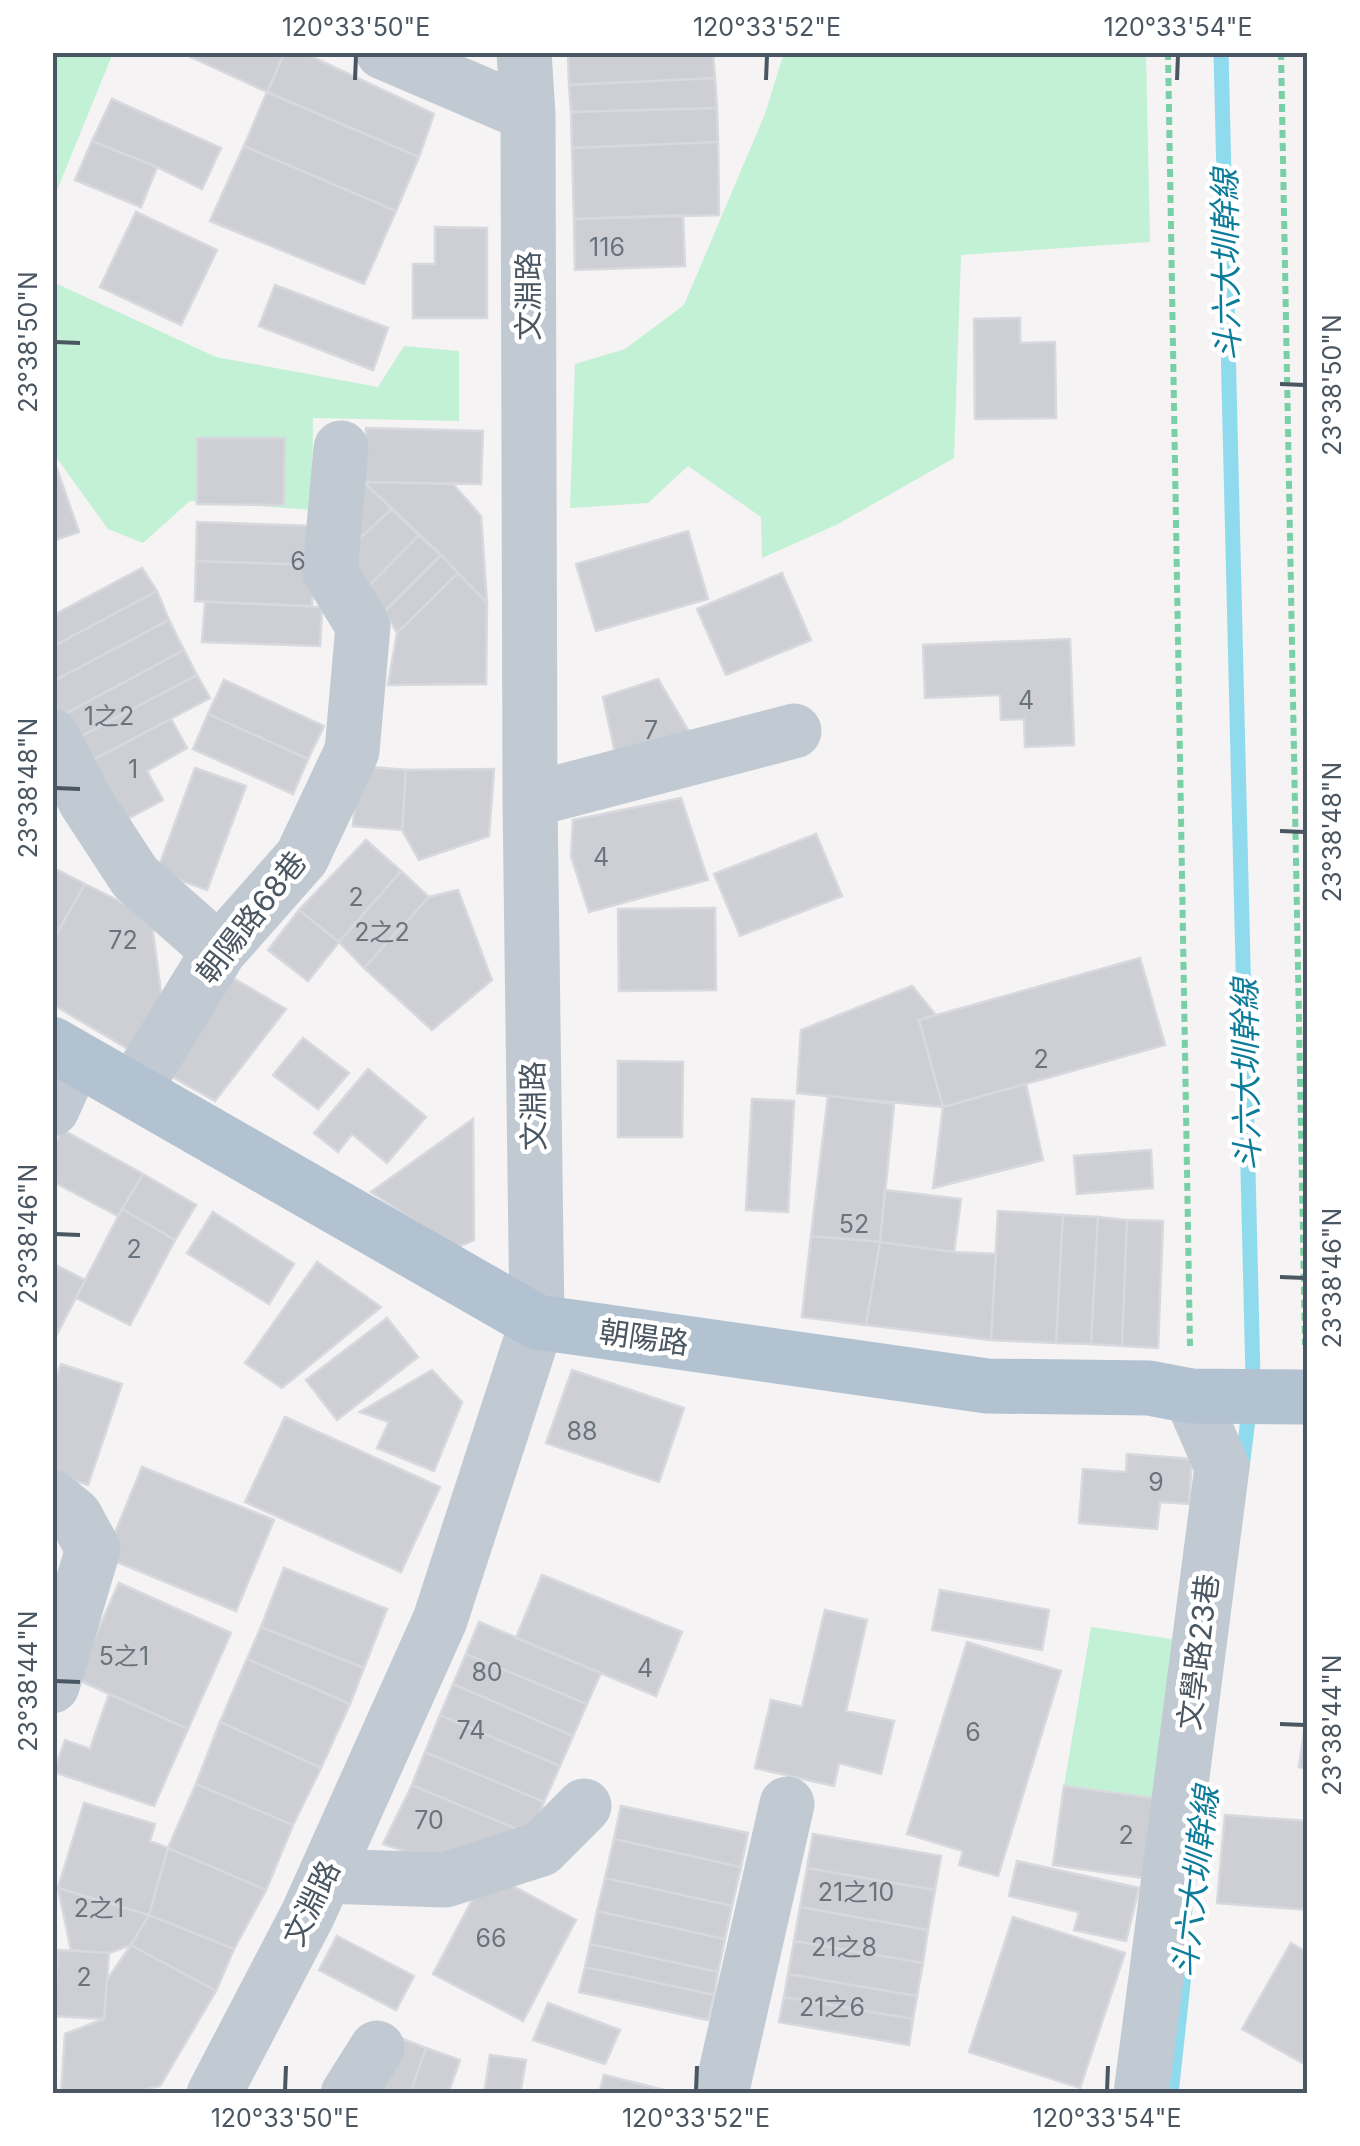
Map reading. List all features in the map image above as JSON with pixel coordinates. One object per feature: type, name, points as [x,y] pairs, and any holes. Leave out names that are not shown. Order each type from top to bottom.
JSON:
[{"type":"main road","name":"朝陽路","points":[[64,1051],[536,1322],[988,1386],[1149,1388],[1191,1396],[1307,1396]]},
{"type":"street","points":[[383,52],[528,114]]},
{"type":"street","name":"文淵路","points":[[214,2094],[308,1914],[440,1620],[536,1322],[528,114],[524,52]]},
{"type":"street","name":"朝陽路68巷","points":[[134,1090],[219,951],[302,858],[352,751],[362,626],[330,572],[340,448]]},
{"type":"street","points":[[530,800],[794,731]]},
{"type":"street","points":[[52,736],[86,802],[135,876],[219,951]]},
{"type":"street","points":[[52,1109],[64,1051]]},
{"type":"street","name":"文學路23巷","points":[[1141,2094],[1222,1466],[1191,1396]]},
{"type":"street","points":[[52,1497],[75,1516],[93,1549],[52,1686]]},
{"type":"street","points":[[721,2094],[787,1804]]},
{"type":"street","points":[[325,1876],[444,1880],[541,1848],[584,1806]]},
{"type":"street","points":[[348,2094],[377,2048]]},
{"type":"path","points":[[1168,52],[1191,1396]]},
{"type":"path","points":[[1280,52],[1307,1396]]},
{"type":"green space","points":[[52,53],[113,53],[53,200]]},
{"type":"green space","points":[[784,53],[1146,53],[1150,242],[961,255],[954,458],[838,524],[762,558],[761,517],[688,466],[648,503],[570,508],[575,364],[625,349],[684,305],[765,114]]},
{"type":"green space","points":[[53,282],[216,357],[378,387],[404,346],[459,351],[459,421],[313,418],[312,510],[190,501],[143,543],[108,529],[53,453]]},
{"type":"green space","points":[[1091,1627],[1172,1639],[1154,1798],[1064,1786]]},
{"type":"building","points":[[180,52],[285,52],[267,92]]},
{"type":"building","points":[[285,52],[302,52],[434,114],[419,157],[267,92]]},
{"type":"building","points":[[713,52],[715,78],[569,85],[568,55]]},
{"type":"building","points":[[715,78],[717,108],[571,112],[569,85]]},
{"type":"building","points":[[267,92],[419,157],[396,211],[244,146]]},
{"type":"building","points":[[112,99],[221,148],[202,189],[92,141]]},
{"type":"building","points":[[717,108],[718,142],[572,148],[571,112]]},
{"type":"building","points":[[92,141],[157,167],[141,207],[75,180]]},
{"type":"building","points":[[718,142],[719,215],[574,219],[572,148]]},
{"type":"building","points":[[244,146],[396,211],[364,284],[210,221]]},
{"type":"building","points":[[136,212],[217,250],[181,325],[100,287]]},
{"type":"building","points":[[683,215],[685,266],[575,270],[574,219]]},
{"type":"building","points":[[435,227],[487,228],[487,318],[413,318],[413,264],[435,264]]},
{"type":"building","points":[[275,285],[388,328],[373,370],[259,326]]},
{"type":"building","points":[[1020,318],[1020,343],[1055,342],[1056,418],[975,419],[974,319]]},
{"type":"building","points":[[366,428],[483,431],[481,484],[364,482]]},
{"type":"building","points":[[197,438],[285,438],[284,505],[197,504]]},
{"type":"building","points":[[57,469],[79,532],[52,541],[52,470]]},
{"type":"building","points":[[364,482],[453,484],[481,516],[487,603],[441,555]]},
{"type":"building","points":[[364,482],[392,509],[339,557]]},
{"type":"building","points":[[392,509],[419,535],[365,590],[339,557]]},
{"type":"building","points":[[197,522],[316,526],[314,565],[196,561]]},
{"type":"building","points":[[688,531],[708,599],[596,631],[576,564]]},
{"type":"building","points":[[419,535],[441,555],[385,611],[365,590]]},
{"type":"building","points":[[441,555],[458,573],[397,633],[385,611]]},
{"type":"building","points":[[196,561],[314,565],[312,606],[195,601]]},
{"type":"building","points":[[142,568],[157,591],[52,647],[52,616]]},
{"type":"building","points":[[458,573],[487,603],[486,684],[388,685],[397,633]]},
{"type":"building","points":[[782,573],[811,640],[726,675],[697,609]]},
{"type":"building","points":[[157,591],[169,620],[52,682],[52,647]]},
{"type":"building","points":[[205,602],[322,607],[320,646],[202,642]]},
{"type":"building","points":[[169,620],[184,650],[61,716],[52,699],[52,682]]},
{"type":"building","points":[[1070,639],[1074,745],[1025,747],[1024,719],[1001,720],[1000,695],[925,698],[923,645]]},
{"type":"building","points":[[184,650],[197,675],[74,740],[61,716]]},
{"type":"building","points":[[197,675],[210,698],[87,763],[74,740]]},
{"type":"building","points":[[658,679],[695,742],[617,762],[603,697]]},
{"type":"building","points":[[224,680],[324,726],[308,759],[208,714]]},
{"type":"building","points":[[208,714],[308,759],[293,794],[193,749]]},
{"type":"building","points":[[171,719],[187,748],[147,771],[163,800],[118,824],[87,763]]},
{"type":"building","points":[[358,766],[406,770],[402,830],[353,826]]},
{"type":"building","points":[[195,768],[246,786],[207,890],[157,872]]},
{"type":"building","points":[[494,769],[489,836],[419,860],[402,830],[406,770]]},
{"type":"building","points":[[681,798],[708,880],[589,912],[571,856],[573,820]]},
{"type":"building","points":[[816,834],[842,896],[740,936],[714,874]]},
{"type":"building","points":[[366,840],[401,871],[339,942],[299,910]]},
{"type":"building","points":[[52,867],[85,884],[52,942]]},
{"type":"building","points":[[401,871],[429,897],[364,968],[339,942]]},
{"type":"building","points":[[85,884],[151,917],[165,1023],[140,1056],[52,1004],[52,942]]},
{"type":"building","points":[[458,890],[492,980],[432,1030],[364,968],[429,897]]},
{"type":"building","points":[[715,908],[716,990],[619,991],[618,909]]},
{"type":"building","points":[[299,910],[339,942],[308,981],[268,950]]},
{"type":"building","points":[[1140,958],[1165,1045],[943,1107],[919,1020]]},
{"type":"building","points":[[219,970],[286,1009],[215,1101],[162,1071]]},
{"type":"building","points":[[912,986],[936,1015],[919,1020],[943,1107],[797,1093],[801,1030]]},
{"type":"building","points":[[303,1038],[349,1073],[318,1109],[273,1075]]},
{"type":"building","points":[[618,1061],[683,1062],[682,1137],[618,1137]]},
{"type":"building","points":[[368,1069],[426,1117],[387,1163],[352,1134],[338,1152],[314,1133]]},
{"type":"building","points":[[1026,1084],[1043,1160],[933,1188],[943,1107]]},
{"type":"building","points":[[828,1096],[894,1104],[880,1242],[811,1236]]},
{"type":"building","points":[[752,1099],[794,1101],[788,1212],[746,1210]]},
{"type":"building","points":[[473,1119],[474,1240],[456,1248],[371,1192]]},
{"type":"building","points":[[63,1130],[143,1174],[118,1216],[52,1181],[52,1150]]},
{"type":"building","points":[[1151,1150],[1153,1188],[1077,1194],[1074,1156]]},
{"type":"building","points":[[143,1174],[196,1205],[175,1240],[122,1209]]},
{"type":"building","points":[[885,1190],[961,1199],[954,1252],[880,1242]]},
{"type":"building","points":[[122,1209],[175,1240],[130,1325],[76,1298]]},
{"type":"building","points":[[998,1211],[1063,1215],[1056,1343],[991,1340]]},
{"type":"building","points":[[213,1212],[294,1264],[269,1304],[187,1253]]},
{"type":"building","points":[[1063,1215],[1098,1217],[1091,1344],[1056,1343]]},
{"type":"building","points":[[1098,1217],[1127,1220],[1122,1346],[1091,1344]]},
{"type":"building","points":[[1127,1220],[1163,1221],[1158,1348],[1122,1346]]},
{"type":"building","points":[[811,1236],[880,1242],[866,1325],[802,1317]]},
{"type":"building","points":[[880,1242],[996,1254],[991,1340],[866,1325]]},
{"type":"building","points":[[317,1262],[381,1307],[282,1388],[245,1363]]},
{"type":"building","points":[[52,1263],[85,1280],[54,1340],[52,1339]]},
{"type":"building","points":[[387,1318],[418,1357],[337,1420],[306,1380]]},
{"type":"building","points":[[61,1364],[122,1384],[88,1485],[52,1473],[52,1389]]},
{"type":"building","points":[[432,1370],[462,1402],[434,1471],[377,1448],[389,1422],[360,1412]]},
{"type":"building","points":[[572,1370],[684,1408],[659,1482],[546,1443]]},
{"type":"building","points":[[285,1417],[440,1487],[401,1572],[245,1502]]},
{"type":"building","points":[[1127,1454],[1192,1459],[1189,1504],[1160,1502],[1157,1529],[1079,1523],[1083,1469],[1126,1472]]},
{"type":"building","points":[[142,1467],[274,1520],[236,1611],[105,1557]]},
{"type":"building","points":[[284,1568],[387,1609],[364,1668],[261,1627]]},
{"type":"building","points":[[542,1575],[682,1632],[656,1696],[516,1638]]},
{"type":"building","points":[[119,1583],[231,1633],[188,1729],[76,1679]]},
{"type":"building","points":[[940,1590],[1049,1610],[1042,1650],[932,1630]]},
{"type":"building","points":[[825,1610],[867,1620],[846,1711],[894,1721],[881,1774],[839,1763],[834,1786],[755,1768],[771,1700],[802,1707]]},
{"type":"building","points":[[479,1622],[601,1673],[587,1704],[466,1654]]},
{"type":"building","points":[[261,1627],[364,1668],[350,1704],[247,1659]]},
{"type":"building","points":[[967,1642],[1061,1671],[998,1876],[959,1865],[963,1851],[907,1834]]},
{"type":"building","points":[[466,1654],[587,1704],[573,1736],[453,1684]]},
{"type":"building","points":[[247,1659],[350,1704],[321,1768],[220,1722]]},
{"type":"building","points":[[453,1684],[573,1736],[560,1766],[440,1715]]},
{"type":"building","points":[[109,1694],[188,1729],[154,1806],[54,1772],[65,1740],[90,1749]]},
{"type":"building","points":[[1308,1703],[1308,1769],[1299,1767]]},
{"type":"building","points":[[440,1715],[560,1766],[544,1802],[425,1752]]},
{"type":"building","points":[[220,1722],[321,1768],[293,1825],[196,1784]]},
{"type":"building","points":[[425,1752],[544,1802],[531,1835],[412,1785]]},
{"type":"building","points":[[196,1784],[293,1825],[266,1890],[168,1848]]},
{"type":"building","points":[[412,1785],[531,1835],[458,1869],[383,1844]]},
{"type":"building","points":[[1064,1786],[1154,1798],[1143,1878],[1053,1865]]},
{"type":"building","points":[[84,1803],[155,1824],[150,1841],[168,1848],[149,1915],[58,1888]]},
{"type":"building","points":[[621,1806],[748,1833],[741,1867],[614,1839]]},
{"type":"building","points":[[1225,1815],[1308,1821],[1308,1910],[1217,1903]]},
{"type":"building","points":[[813,1834],[941,1856],[935,1890],[807,1868]]},
{"type":"building","points":[[614,1839],[741,1867],[732,1906],[605,1878]]},
{"type":"building","points":[[168,1848],[266,1890],[234,1949],[149,1915]]},
{"type":"building","points":[[1017,1861],[1139,1888],[1126,1941],[1074,1930],[1079,1912],[1009,1896]]},
{"type":"building","points":[[807,1868],[935,1890],[928,1930],[800,1907]]},
{"type":"building","points":[[487,1872],[576,1920],[523,2021],[433,1974]]},
{"type":"building","points":[[605,1878],[732,1906],[725,1939],[597,1911]]},
{"type":"building","points":[[58,1888],[149,1915],[131,1945],[109,1953],[71,1950]]},
{"type":"building","points":[[800,1907],[928,1930],[923,1963],[794,1941]]},
{"type":"building","points":[[597,1911],[725,1939],[718,1972],[590,1944]]},
{"type":"building","points":[[149,1915],[234,1949],[216,1991],[131,1945]]},
{"type":"building","points":[[1013,1917],[1125,1953],[1080,2088],[969,2052]]},
{"type":"building","points":[[337,1936],[414,1976],[396,2010],[319,1970]]},
{"type":"building","points":[[794,1941],[923,1963],[917,1996],[788,1974]]},
{"type":"building","points":[[1291,1943],[1308,1953],[1308,2066],[1242,2029]]},
{"type":"building","points":[[590,1944],[718,1972],[714,1995],[585,1967]]},
{"type":"building","points":[[131,1945],[216,1991],[160,2086],[126,2094],[61,2094],[65,2034],[104,2019],[107,1980]]},
{"type":"building","points":[[58,1950],[109,1953],[104,2019],[54,2016]]},
{"type":"building","points":[[585,1967],[714,1995],[708,2020],[579,1992]]},
{"type":"building","points":[[788,1974],[917,1996],[913,2019],[784,1997]]},
{"type":"building","points":[[784,1997],[913,2019],[909,2045],[779,2022]]},
{"type":"building","points":[[548,2003],[620,2030],[605,2064],[533,2040]]},
{"type":"building","points":[[395,2036],[426,2048],[410,2094],[375,2094]]},
{"type":"building","points":[[426,2048],[460,2060],[448,2094],[410,2094]]},
{"type":"building","points":[[490,2055],[526,2060],[520,2094],[484,2094]]},
{"type":"building","points":[[604,2075],[664,2090],[663,2094],[599,2094]]},
{"type":"waterway","name":"斗六大圳幹線","points":[[1221,52],[1253,1378],[1242,1468]]},
{"type":"waterway","name":"斗六大圳幹線","points":[[1171,2094],[1187,1947]]}]
